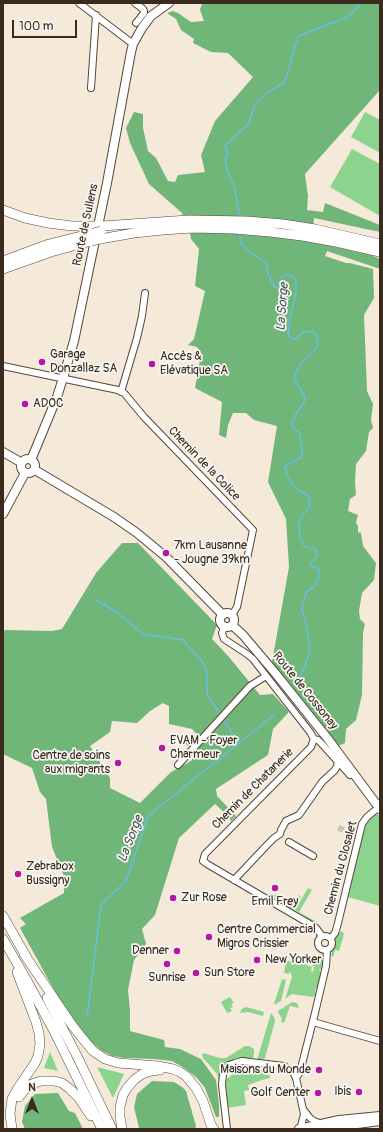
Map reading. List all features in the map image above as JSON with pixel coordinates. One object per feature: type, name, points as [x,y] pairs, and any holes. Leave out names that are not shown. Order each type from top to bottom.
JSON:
[{"type":"highway","points":[[3,210],[25,218],[53,224],[72,226],[97,233],[145,232],[192,228],[258,230],[348,244],[380,252]]},
{"type":"highway","points":[[3,261],[49,244],[97,233],[144,223],[188,220],[247,221],[305,228],[380,244]]},
{"type":"highway","points":[[3,269],[51,252],[97,233]]},
{"type":"highway","points":[[3,916],[81,1064],[112,1129]]},
{"type":"highway","points":[[3,939],[34,1014],[40,1041],[39,1052],[35,1063],[12,1098],[10,1114],[12,1129]]},
{"type":"highway","points":[[3,939],[56,1035],[101,1129]]},
{"type":"highway","points":[[24,954],[72,1025],[93,1051],[106,1059],[118,1063],[158,1066],[180,1072],[186,1076],[196,1088],[203,1101],[211,1128]]},
{"type":"highway","points":[[122,1129],[120,1106],[127,1088],[142,1074],[160,1070],[175,1073],[190,1085],[211,1128]]},
{"type":"highway","points":[[17,1129],[15,1110],[19,1097],[28,1087],[36,1082],[45,1080],[58,1082],[70,1089],[78,1097],[101,1129]]},
{"type":"main road","name":"Route de Sullens","points":[[31,460],[63,378],[78,324],[116,140],[129,58],[133,44],[151,16],[169,3]]},
{"type":"main road","points":[[3,452],[22,463]]},
{"type":"main road","points":[[22,463],[25,460],[31,460],[35,463],[34,470],[30,473],[25,473]]},
{"type":"main road","points":[[22,463],[21,468],[25,473]]},
{"type":"main road","points":[[34,470],[114,517],[137,533],[166,558],[223,615]]},
{"type":"main road","points":[[4,512],[25,473]]},
{"type":"main road","points":[[223,615],[232,615],[234,621],[228,626],[220,621],[223,615]]},
{"type":"main road","name":"Route de Cossonay","points":[[228,626],[243,635],[272,669],[353,775],[380,806]]},
{"type":"main road","points":[[324,1126],[339,1120],[380,1116]]},
{"type":"main road","points":[[298,1129],[324,1126],[342,1126],[380,1121]]},
{"type":"street","points":[[79,3],[133,44]]},
{"type":"street","points":[[135,3],[144,11],[136,23]]},
{"type":"street","points":[[91,88],[96,15]]},
{"type":"street","points":[[3,366],[121,392],[141,320],[144,293]]},
{"type":"street","name":"Chemin de la Colice","points":[[121,392],[253,530],[237,607],[232,615]]},
{"type":"street","points":[[228,626],[222,633],[224,639],[247,654],[310,732],[314,740],[318,740],[338,762],[353,775]]},
{"type":"street","points":[[178,765],[250,686],[266,676]]},
{"type":"street","name":"Chemin de Chatanerie","points":[[314,740],[307,751],[205,854],[203,861],[316,928],[322,936]]},
{"type":"street","points":[[190,742],[199,742]]},
{"type":"street","points":[[234,880],[274,838],[280,834],[286,821],[299,815],[322,782],[335,770],[338,762]]},
{"type":"street","name":"Chemin du Closalet","points":[[331,938],[337,927],[357,834],[367,817],[380,806]]},
{"type":"street","points":[[289,842],[313,856]]},
{"type":"street","points":[[296,1078],[300,1072],[304,1060],[326,966],[327,950],[333,943],[331,938],[322,936],[319,939],[319,945],[321,949],[327,950]]},
{"type":"street","points":[[313,1022],[380,1041]]},
{"type":"street","points":[[292,1070],[304,1060]]},
{"type":"street","points":[[227,1129],[222,1085],[223,1074],[230,1065],[242,1061],[284,1066],[292,1070],[296,1078],[304,1114],[301,1126],[298,1129]]},
{"type":"street","points":[[303,1108],[309,1117],[324,1126]]},
{"type":"green space","points":[[202,3],[380,3],[380,90],[305,174],[308,196],[307,210],[323,212],[325,203],[380,225],[380,232],[314,218],[312,242],[371,255],[380,259],[380,269],[327,251],[325,256],[346,263],[373,269],[374,298],[364,315],[367,391],[373,404],[371,420],[373,428],[369,432],[366,451],[356,464],[356,495],[350,499],[348,511],[358,515],[356,523],[358,526],[358,532],[361,533],[363,546],[376,563],[374,580],[362,593],[359,611],[360,619],[365,624],[363,633],[362,695],[356,720],[346,729],[345,743],[338,746],[272,662],[289,567],[286,519],[268,482],[277,426],[254,420],[246,413],[233,413],[228,425],[226,438],[219,435],[222,402],[195,388],[201,354],[197,347],[188,345],[194,339],[205,291],[195,286],[199,249],[191,239],[182,213],[149,184],[130,143],[126,128],[134,112],[143,114],[143,128],[148,151],[156,158],[168,181],[175,182],[178,175],[205,172],[201,155],[215,121],[253,77],[228,53],[211,52],[193,43],[194,39],[181,30],[176,19],[167,13],[173,11],[191,22],[204,21],[200,10]]},
{"type":"green space","points":[[365,112],[380,120],[380,153],[351,137]]},
{"type":"green space","points":[[352,149],[380,164],[380,216],[330,187]]},
{"type":"green space","points":[[122,543],[138,543],[217,625],[212,639],[260,695],[273,694],[289,712],[273,729],[268,755],[216,789],[217,796],[236,816],[231,821],[215,804],[179,838],[155,915],[142,929],[146,944],[134,960],[128,990],[130,1031],[164,1040],[165,1047],[180,1049],[201,1059],[216,1080],[219,1117],[216,1117],[205,1088],[197,1078],[186,1069],[172,1061],[112,1056],[101,1050],[89,1040],[59,999],[20,928],[26,924],[20,918],[64,893],[64,876],[52,847],[46,799],[40,792],[32,768],[3,754],[3,633],[5,630],[52,631],[62,629],[96,573]],"holes":[[[163,703],[169,706],[169,724],[192,729],[203,741],[191,761],[171,772],[140,803],[110,788],[110,778],[90,746],[110,732],[112,721],[137,723],[150,711]]]},
{"type":"green space","points":[[374,814],[380,815],[380,906],[348,897],[347,894],[364,825]]},
{"type":"green space","points":[[308,888],[312,890],[299,912],[317,922],[317,924],[295,910]]},
{"type":"green space","points":[[275,894],[293,904],[299,895],[301,897],[293,910],[272,898]]},
{"type":"green space","points":[[342,931],[344,934],[339,951],[335,950],[333,957],[331,956],[337,934]]},
{"type":"green space","points":[[315,954],[323,961],[322,970],[319,969],[321,974],[317,992],[315,987],[315,991],[317,993],[316,995],[313,997],[292,994],[285,999],[292,977],[290,971],[289,974],[284,973],[286,963],[288,961],[297,961],[312,967],[311,971],[313,972],[314,967],[316,967],[300,960]]},
{"type":"green space","points":[[282,979],[286,980],[281,1001],[274,1004]]},
{"type":"green space","points":[[230,997],[234,1003],[231,1004],[233,1007],[230,1008],[232,1011],[227,1013],[221,1002]]},
{"type":"green space","points":[[292,1002],[297,1003],[299,1008],[290,1006],[284,1023],[281,1022],[282,1019],[278,1011]]},
{"type":"green space","points":[[246,1007],[264,1012],[263,1016],[248,1012],[240,1013],[242,1009]]},
{"type":"green space","points":[[271,1013],[275,1021],[265,1058],[261,1061],[257,1060]]},
{"type":"green space","points":[[245,1046],[249,1046],[254,1049],[252,1060],[236,1059],[227,1063],[220,1072],[219,1082],[217,1074],[203,1058],[203,1053],[220,1058],[226,1058]]},
{"type":"green space","points":[[50,1052],[58,1071],[44,1068]]},
{"type":"green space","points":[[255,1065],[271,1068],[269,1073],[270,1078],[248,1085],[249,1090],[244,1091],[246,1105],[227,1108],[224,1085],[226,1079],[232,1075],[241,1074],[252,1070]]},
{"type":"green space","points":[[97,1067],[124,1074],[113,1098]]},
{"type":"green space","points":[[152,1081],[174,1082],[186,1091],[196,1126],[195,1129],[136,1129],[139,1128],[134,1107],[137,1094]]},
{"type":"green space","points":[[58,1093],[69,1111],[75,1113],[83,1129],[25,1129],[22,1122],[25,1106],[35,1094]]},
{"type":"waterway","name":"La Sorge","points":[[239,217],[234,186],[228,173],[225,159],[228,153],[225,146],[249,123],[255,104],[268,92],[285,82],[298,36],[348,17],[361,3]]},
{"type":"waterway","name":"La Sorge","points":[[239,233],[241,244],[267,264],[268,275],[275,287],[278,288],[280,278],[286,275],[293,276],[296,280],[296,293],[288,334],[291,338],[296,339],[302,333],[310,331],[315,333],[318,341],[317,347],[301,363],[294,379],[305,397],[304,403],[291,423],[294,429],[299,432],[302,457],[285,466],[287,475],[292,484],[309,496],[310,504],[308,510],[303,514],[299,521],[300,539],[304,546],[316,550],[317,557],[310,563],[311,566],[319,569],[319,577],[314,587],[306,592],[302,609],[310,647],[308,658],[298,683]]},
{"type":"waterway","points":[[96,600],[118,613],[143,634],[183,640],[202,661],[207,673],[207,694],[220,715]]},
{"type":"waterway","name":"La Sorge","points":[[87,1017],[101,905],[126,881],[148,816],[274,715]]},
{"type":"waterway","points":[[222,718],[239,743]]},
{"type":"tunnel","points":[[338,828],[354,833]]},
{"type":"place","name":"Garage Donzallaz SA","points":[[42,362]]},
{"type":"place","name":"Accès & Elévatique SA","points":[[152,364]]},
{"type":"place","name":"ADOC","points":[[25,404]]},
{"type":"place","name":"7km Lausanne - Jougne 39km","points":[[166,553]]},
{"type":"place","name":"EVAM - Foyer Charmeur","points":[[162,748]]},
{"type":"place","name":"Centre de soins aux migrants","points":[[118,763]]},
{"type":"place","name":"Zebrabox Bussigny","points":[[18,874]]},
{"type":"place","name":"Emil Frey","points":[[275,888]]},
{"type":"place","name":"Zur Rose","points":[[173,898]]},
{"type":"place","name":"Centre Commercial Migros Crissier","points":[[209,937]]},
{"type":"place","name":"Denner","points":[[177,951]]},
{"type":"place","name":"New Yorker","points":[[257,960]]},
{"type":"place","name":"Sunrise","points":[[167,964]]},
{"type":"place","name":"Sun Store","points":[[196,973]]},
{"type":"place","name":"Maisons du Monde","points":[[319,1070]]},
{"type":"place","name":"Ibis","points":[[359,1092]]},
{"type":"place","name":"Golf Center","points":[[318,1093]]}]
